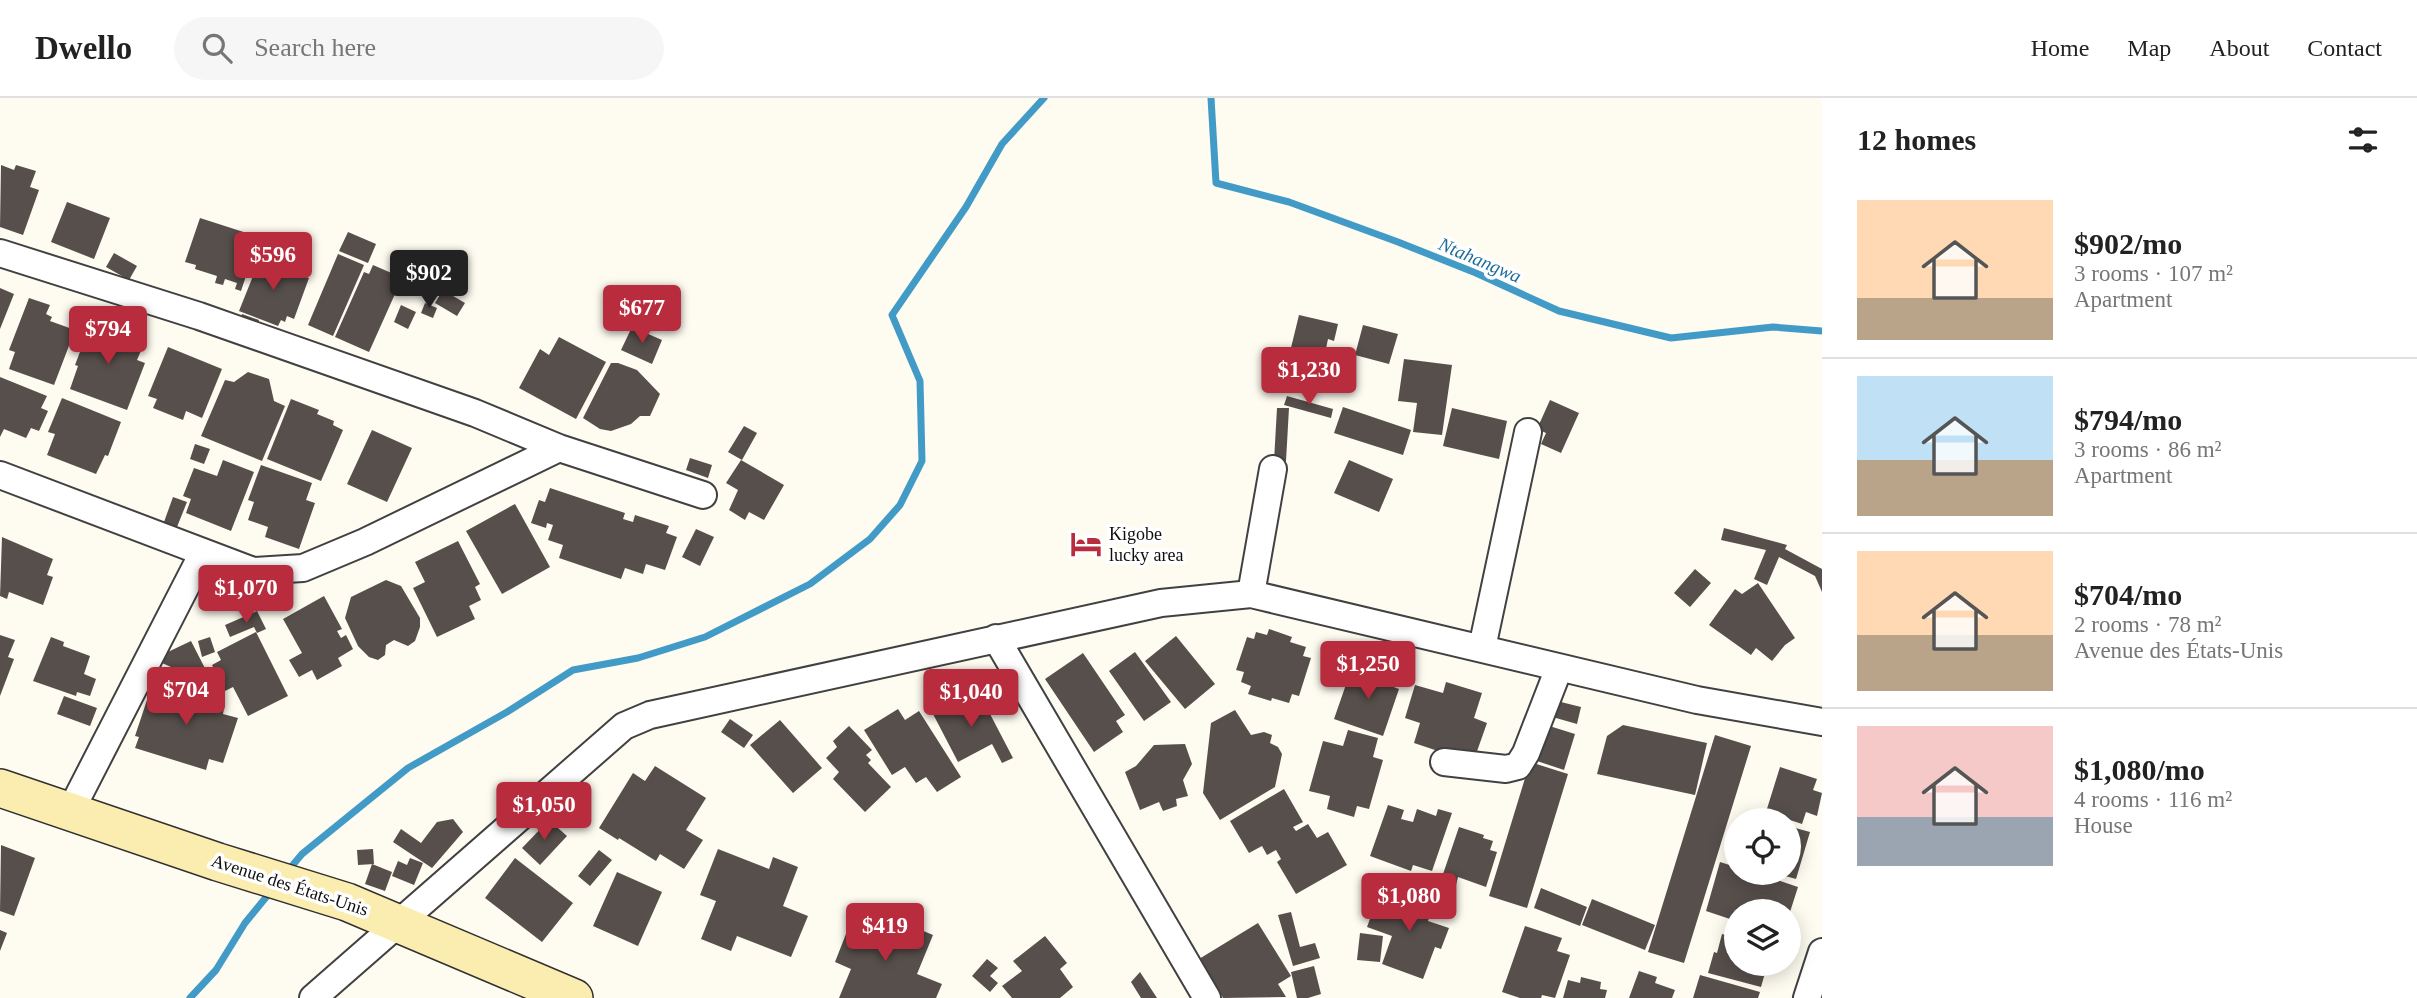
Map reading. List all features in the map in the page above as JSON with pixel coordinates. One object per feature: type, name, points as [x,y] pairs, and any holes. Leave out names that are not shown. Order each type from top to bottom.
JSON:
[{"type":"street","points":[[0,253],[199,316],[475,414],[559,448],[702,495]]},
{"type":"street","points":[[1482,648],[1528,432]]},
{"type":"street","points":[[0,475],[253,571],[303,568],[365,542],[559,448]]},
{"type":"street","points":[[1251,594],[1273,469]]},
{"type":"street","points":[[70,813],[203,553]]},
{"type":"street","points":[[313,998],[624,726],[650,715],[1161,603],[1251,594],[1697,700],[1822,722]]},
{"type":"street","points":[[996,638],[1208,998]]},
{"type":"street","points":[[1444,762],[1506,769],[1518,766],[1526,753],[1559,668]]},
{"type":"street","name":"Avenue des États-Unis","points":[[0,788],[218,862],[347,902],[574,998]]},
{"type":"street","points":[[1807,998],[1822,952]]},
{"type":"building","points":[[1,165],[14,170],[16,165],[36,171],[30,187],[39,190],[23,235],[0,227]]},
{"type":"building","points":[[67,202],[110,218],[94,259],[51,242]]},
{"type":"building","points":[[200,218],[259,237],[241,291],[235,289],[237,283],[225,279],[223,285],[215,283],[217,276],[195,269],[196,265],[185,262]]},
{"type":"building","points":[[348,232],[376,244],[368,263],[339,251]]},
{"type":"building","points":[[262,248],[275,254],[269,270],[260,268],[281,273],[283,269],[309,278],[294,319],[287,316],[285,322],[281,320],[278,326],[239,311],[255,271],[259,272],[253,269]]},
{"type":"building","points":[[114,253],[137,266],[129,280],[106,267]]},
{"type":"building","points":[[338,254],[364,265],[333,336],[308,325]]},
{"type":"building","points":[[373,265],[396,275],[393,282],[399,285],[369,352],[335,337],[364,272],[369,274]]},
{"type":"building","points":[[0,288],[14,294],[0,329]]},
{"type":"building","points":[[443,290],[465,303],[457,316],[435,303]]},
{"type":"building","points":[[29,298],[50,305],[46,314],[52,317],[50,321],[75,330],[54,385],[9,369],[15,352],[9,350]]},
{"type":"building","points":[[425,303],[437,308],[433,318],[421,313]]},
{"type":"building","points":[[401,305],[416,312],[408,329],[394,322]]},
{"type":"building","points":[[242,314],[259,320],[256,328],[240,321]]},
{"type":"building","points":[[94,315],[108,321],[106,325],[114,328],[112,335],[143,346],[137,360],[145,363],[127,410],[70,389],[78,366],[75,365]]},
{"type":"building","points":[[1299,315],[1338,324],[1334,341],[1328,339],[1322,368],[1288,360]]},
{"type":"building","points":[[1363,325],[1398,334],[1389,364],[1355,355]]},
{"type":"building","points":[[632,327],[662,340],[652,364],[621,350]]},
{"type":"building","points":[[559,337],[606,362],[576,419],[519,388],[540,349],[549,355]]},
{"type":"building","points":[[168,347],[222,369],[202,418],[186,411],[183,420],[153,408],[157,399],[148,396]]},
{"type":"building","points":[[1404,359],[1452,365],[1442,435],[1413,432],[1417,403],[1398,401]]},
{"type":"building","points":[[611,363],[637,370],[660,394],[650,416],[640,416],[631,424],[611,431],[600,429],[583,418]]},
{"type":"building","points":[[248,372],[269,379],[274,401],[285,406],[262,461],[201,436],[225,380],[234,382]]},
{"type":"building","points":[[0,377],[47,396],[41,408],[48,411],[39,431],[31,428],[26,438],[4,429],[0,437]]},
{"type":"building","points":[[1287,396],[1333,409],[1331,418],[1284,405]]},
{"type":"building","points":[[62,398],[121,422],[108,456],[105,455],[96,474],[47,455],[55,434],[48,432]]},
{"type":"building","points":[[291,399],[319,410],[317,414],[334,421],[333,425],[343,430],[321,481],[267,459]]},
{"type":"building","points":[[1550,400],[1579,413],[1561,453],[1541,444],[1546,433],[1537,429]]},
{"type":"building","points":[[1343,407],[1411,430],[1403,455],[1334,433]]},
{"type":"building","points":[[1277,408],[1289,408],[1286,461],[1274,461]]},
{"type":"building","points":[[1452,408],[1507,421],[1499,459],[1443,446]]},
{"type":"building","points":[[744,426],[757,433],[742,460],[728,452]]},
{"type":"building","points":[[372,430],[412,448],[387,502],[347,484]]},
{"type":"building","points":[[195,444],[210,449],[204,464],[190,459]]},
{"type":"building","points":[[690,458],[712,465],[708,478],[686,470]]},
{"type":"building","points":[[223,460],[254,472],[231,531],[186,513],[191,499],[183,496],[194,468],[217,476]]},
{"type":"building","points":[[741,460],[784,485],[764,520],[749,512],[745,520],[729,510],[738,490],[726,483]]},
{"type":"building","points":[[1349,460],[1393,479],[1379,512],[1334,493]]},
{"type":"building","points":[[261,465],[312,483],[306,500],[315,503],[299,549],[265,537],[268,527],[248,520],[254,502],[248,500]]},
{"type":"building","points":[[550,488],[625,513],[623,519],[633,522],[635,515],[669,526],[666,533],[677,537],[665,570],[646,564],[643,574],[625,568],[621,579],[559,558],[563,545],[548,540],[553,525],[547,523],[546,528],[531,523],[539,500],[545,502]]},
{"type":"building","points":[[173,497],[187,502],[177,527],[164,522]]},
{"type":"building","points":[[515,504],[550,567],[502,594],[466,531]]},
{"type":"building","points":[[1724,528],[1787,545],[1785,549],[1822,569],[1822,592],[1815,576],[1779,557],[1767,585],[1754,579],[1766,550],[1721,540]]},
{"type":"building","points":[[696,529],[714,537],[700,566],[682,557]]},
{"type":"building","points":[[2,537],[53,559],[47,575],[53,577],[43,605],[9,592],[7,599],[0,596]]},
{"type":"building","points":[[458,541],[480,584],[475,587],[481,600],[469,606],[475,619],[437,637],[413,588],[425,582],[415,562]]},
{"type":"building","points":[[1695,569],[1711,583],[1690,607],[1674,593]]},
{"type":"building","points":[[386,580],[401,586],[420,618],[420,627],[415,641],[408,646],[394,640],[386,645],[385,655],[378,660],[369,657],[358,646],[345,618],[351,597]]},
{"type":"building","points":[[1758,583],[1795,638],[1785,645],[1772,661],[1756,648],[1751,655],[1709,625],[1735,589],[1742,594]]},
{"type":"building","points":[[324,596],[342,629],[337,631],[341,638],[346,635],[353,649],[338,658],[342,666],[317,680],[312,670],[299,677],[289,660],[302,653],[283,619]]},
{"type":"building","points":[[257,611],[266,629],[257,633],[254,627],[230,637],[225,625]]},
{"type":"building","points":[[1269,629],[1292,637],[1290,642],[1306,647],[1303,656],[1311,658],[1299,696],[1292,694],[1289,703],[1248,694],[1251,686],[1241,682],[1244,672],[1236,670],[1247,637],[1254,639],[1256,632],[1267,635]]},
{"type":"building","points":[[256,632],[288,696],[248,716],[233,687],[225,691],[212,665],[221,660],[217,652]]},
{"type":"building","points":[[0,635],[15,640],[8,657],[14,659],[0,696]]},
{"type":"building","points":[[1176,636],[1215,684],[1185,709],[1145,661]]},
{"type":"building","points":[[51,637],[64,642],[63,646],[90,656],[84,674],[96,679],[90,696],[77,692],[76,696],[33,681]]},
{"type":"building","points":[[210,637],[215,652],[202,657],[198,641]]},
{"type":"building","points":[[191,641],[211,680],[188,685],[180,671],[153,659]]},
{"type":"building","points":[[1135,652],[1171,702],[1144,721],[1109,671]]},
{"type":"building","points":[[1083,653],[1125,715],[1116,721],[1123,732],[1094,752],[1045,679]]},
{"type":"building","points":[[1364,666],[1394,676],[1391,686],[1399,689],[1383,736],[1334,719],[1350,673],[1360,676]]},
{"type":"building","points":[[1446,682],[1482,693],[1474,718],[1487,723],[1475,757],[1446,748],[1444,753],[1414,743],[1420,723],[1405,718],[1415,685],[1443,693]]},
{"type":"building","points":[[193,685],[212,691],[210,698],[225,703],[223,714],[238,718],[223,763],[209,759],[206,770],[135,748],[139,737],[135,736],[150,691],[153,692],[153,689],[170,695],[172,686],[191,692]]},
{"type":"building","points":[[978,691],[1013,758],[1002,763],[992,744],[958,762],[933,714]]},
{"type":"building","points":[[64,696],[97,708],[90,726],[57,714]]},
{"type":"building","points":[[1553,700],[1581,707],[1577,724],[1549,716]]},
{"type":"building","points":[[898,709],[905,720],[919,711],[961,777],[937,792],[926,777],[916,783],[905,767],[892,775],[864,730]]},
{"type":"building","points":[[1235,710],[1251,735],[1264,732],[1272,735],[1270,743],[1278,747],[1282,754],[1275,787],[1220,820],[1203,793],[1211,723]]},
{"type":"building","points":[[730,719],[753,735],[744,748],[721,732]]},
{"type":"building","points":[[780,720],[822,768],[793,793],[750,745]]},
{"type":"building","points":[[1543,724],[1575,734],[1564,770],[1531,759]]},
{"type":"building","points":[[1623,725],[1707,743],[1695,795],[1597,774],[1607,736]]},
{"type":"building","points":[[849,726],[872,750],[866,755],[871,760],[868,763],[891,787],[865,812],[833,779],[839,772],[826,758],[837,747],[833,741]]},
{"type":"building","points":[[1348,730],[1378,738],[1373,757],[1383,760],[1369,809],[1357,806],[1354,817],[1327,809],[1330,796],[1309,791],[1323,741],[1343,746]]},
{"type":"building","points":[[1715,735],[1751,746],[1732,808],[1724,808],[1724,833],[1684,963],[1648,952]]},
{"type":"building","points":[[1185,744],[1192,764],[1183,780],[1188,796],[1176,799],[1177,806],[1163,811],[1159,802],[1140,810],[1125,772],[1136,766],[1154,745]]},
{"type":"building","points":[[1530,762],[1568,774],[1527,908],[1489,896]]},
{"type":"building","points":[[655,766],[706,798],[686,830],[703,840],[684,869],[660,854],[656,861],[599,828],[633,773],[645,781]]},
{"type":"building","points":[[1780,767],[1817,779],[1813,790],[1822,793],[1817,816],[1806,812],[1802,824],[1801,808],[1767,808]]},
{"type":"building","points":[[1284,789],[1303,822],[1293,827],[1296,831],[1308,824],[1317,838],[1328,832],[1347,865],[1296,894],[1277,862],[1281,859],[1276,850],[1267,855],[1262,846],[1249,853],[1230,821]]},
{"type":"building","points":[[1388,805],[1404,810],[1401,819],[1413,822],[1417,809],[1436,816],[1438,809],[1452,813],[1432,871],[1413,865],[1411,871],[1370,856]]},
{"type":"building","points":[[453,819],[463,832],[432,868],[393,842],[401,829],[421,843],[437,822]]},
{"type":"building","points":[[549,820],[567,836],[540,865],[522,848]]},
{"type":"building","points":[[1459,827],[1484,835],[1483,838],[1493,841],[1490,850],[1497,852],[1486,887],[1458,877],[1456,885],[1441,880]]},
{"type":"building","points":[[1801,830],[1810,832],[1801,862]]},
{"type":"building","points":[[1,845],[35,858],[14,916],[0,911]]},
{"type":"building","points":[[373,849],[374,864],[358,865],[357,850]]},
{"type":"building","points":[[718,849],[769,869],[773,857],[798,867],[783,906],[808,916],[791,957],[737,936],[731,951],[701,939],[716,901],[700,895]]},
{"type":"building","points":[[599,850],[612,860],[590,886],[578,876]]},
{"type":"building","points":[[410,858],[423,863],[414,885],[392,876],[398,861],[407,865]]},
{"type":"building","points":[[515,858],[573,903],[542,942],[485,898]]},
{"type":"building","points":[[1720,862],[1724,863],[1724,885],[1798,887],[1794,899],[1724,899],[1724,917],[1706,911]]},
{"type":"building","points":[[372,864],[392,872],[385,891],[365,884]]},
{"type":"building","points":[[617,872],[662,892],[638,946],[593,926]]},
{"type":"building","points":[[1541,888],[1587,907],[1580,926],[1534,908]]},
{"type":"building","points":[[1415,891],[1436,898],[1428,921],[1449,928],[1441,949],[1435,947],[1423,979],[1382,964],[1392,936],[1367,927],[1378,897],[1408,908]]},
{"type":"building","points":[[1592,899],[1655,925],[1645,950],[1582,925]]},
{"type":"building","points":[[1291,912],[1300,947],[1315,943],[1320,958],[1293,966],[1278,915]]},
{"type":"building","points":[[853,916],[904,936],[909,925],[933,935],[917,974],[942,984],[936,998],[839,998],[851,969],[835,962]]},
{"type":"building","points":[[1258,923],[1291,976],[1278,984],[1286,997],[1223,998],[1199,959]]},
{"type":"building","points":[[1525,926],[1562,938],[1557,951],[1570,955],[1555,998],[1542,995],[1541,998],[1520,998],[1502,992]]},
{"type":"building","points":[[0,930],[7,933],[0,951]]},
{"type":"building","points":[[1360,933],[1383,936],[1380,962],[1357,960]]},
{"type":"building","points":[[1724,935],[1724,976],[1764,976],[1761,987],[1708,973],[1714,952],[1717,953]]},
{"type":"building","points":[[1045,936],[1067,963],[1060,969],[1073,987],[1060,998],[1012,998],[1002,986],[1022,971],[1013,961]]},
{"type":"building","points":[[987,959],[998,968],[990,976],[998,983],[990,992],[972,976]]},
{"type":"building","points":[[1314,966],[1321,994],[1297,998],[1291,972]]},
{"type":"building","points":[[1639,971],[1657,977],[1655,983],[1675,990],[1672,998],[1629,998]]},
{"type":"building","points":[[1140,972],[1157,998],[1141,998],[1131,982]]},
{"type":"building","points":[[1700,975],[1760,992],[1758,998],[1693,998]]},
{"type":"building","points":[[1581,977],[1601,982],[1600,989],[1607,990],[1605,998],[1563,998],[1568,980],[1580,983]]},
{"type":"waterway","points":[[286,873],[302,854],[408,768],[507,712],[573,670],[638,658],[705,637],[810,584],[870,539],[900,505],[922,461],[920,381],[892,315],[966,207],[1002,144],[1044,98]]},
{"type":"waterway","name":"Ntahangwa","points":[[1211,98],[1216,183],[1289,202],[1398,242],[1476,273],[1559,311],[1671,338],[1773,327],[1822,331]]},
{"type":"waterway","points":[[190,998],[216,970],[245,923],[272,890]]},
{"type":"place","name":"Kigobe lucky area","points":[[1086,544]]}]
